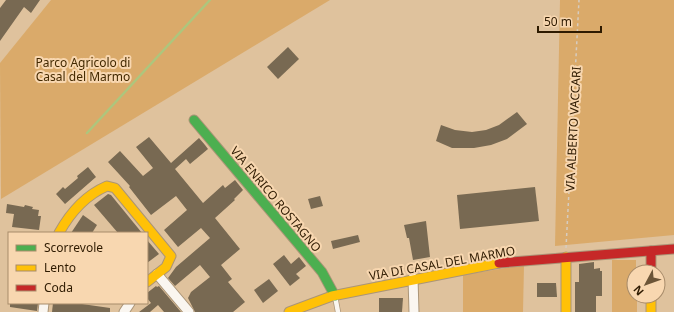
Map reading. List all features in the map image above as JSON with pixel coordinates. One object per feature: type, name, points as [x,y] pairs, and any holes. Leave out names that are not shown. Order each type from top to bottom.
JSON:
[{"type":"street","name":"VIA ENRICO ROSTAGNO","points":[[194,120],[322,272],[329,282],[335,296]]},
{"type":"street","points":[[60,232],[70,215],[93,194],[104,187],[113,187],[120,192],[171,256],[169,264],[148,281]]},
{"type":"street","name":"VIA DI CASAL DEL MARMO","points":[[290,312],[335,296],[413,278],[512,261],[674,249]]},
{"type":"street","points":[[651,251],[651,264]]},
{"type":"street","points":[[566,257],[566,312]]},
{"type":"street","points":[[157,274],[189,312]]},
{"type":"street","points":[[413,278],[414,312]]},
{"type":"lane","points":[[335,296],[338,312]]},
{"type":"path","name":"VIA ALBERTO VACCARI","points":[[566,257],[579,0]]},
{"type":"green space","name":"Parco Agricolo di Casal del Marmo","points":[[51,0],[330,0],[1,199],[0,63]]},
{"type":"green space","points":[[560,0],[674,0],[674,235],[555,246]]},
{"type":"green space","points":[[612,260],[636,260],[636,264],[626,264],[626,304],[637,304],[637,312],[612,312]]},
{"type":"green space","points":[[524,265],[523,312],[463,312],[463,275]]},
{"type":"building","points":[[6,0],[40,0],[31,13],[24,7],[0,41],[0,8]]},
{"type":"building","points":[[288,47],[299,59],[278,79],[267,67]]},
{"type":"building","points":[[517,112],[527,124],[507,139],[491,145],[474,148],[452,148],[436,141],[441,125],[455,130],[472,132],[486,130],[499,125]]},
{"type":"building","points":[[149,137],[171,163],[199,138],[205,145],[208,149],[190,164],[186,159],[175,169],[203,203],[223,185],[225,188],[235,180],[243,190],[234,199],[235,200],[215,218],[240,249],[221,265],[232,279],[228,282],[245,302],[233,312],[195,312],[188,298],[191,292],[210,277],[200,265],[175,286],[168,278],[176,267],[210,238],[201,228],[178,247],[164,230],[187,210],[176,196],[151,215],[129,187],[130,186],[108,162],[120,151],[143,176],[153,168],[136,147]]},
{"type":"building","points":[[88,167],[96,177],[65,204],[56,194],[63,187],[65,189]]},
{"type":"building","points":[[535,187],[539,221],[460,229],[457,195]]},
{"type":"building","points":[[108,194],[111,195],[141,232],[117,232],[94,205]]},
{"type":"building","points":[[320,196],[323,206],[311,209],[308,199]]},
{"type":"building","points":[[7,204],[24,207],[25,205],[33,207],[32,209],[39,210],[38,216],[41,216],[39,230],[12,227],[14,214],[6,213]]},
{"type":"building","points":[[83,215],[97,225],[93,232],[72,232]]},
{"type":"building","points":[[426,221],[430,257],[413,260],[409,238],[407,238],[404,225]]},
{"type":"building","points":[[358,235],[360,242],[333,249],[331,241]]},
{"type":"building","points":[[148,241],[159,254],[148,262]]},
{"type":"building","points":[[284,255],[291,264],[299,257],[306,266],[296,274],[300,278],[290,286],[273,264]]},
{"type":"building","points":[[594,262],[594,269],[600,268],[600,271],[602,271],[602,296],[596,296],[596,312],[575,312],[575,282],[579,282],[579,264]]},
{"type":"building","points":[[269,279],[278,291],[263,303],[254,290]]},
{"type":"building","points":[[537,283],[556,283],[557,297],[537,297]]},
{"type":"building","points":[[156,286],[159,286],[181,312],[164,312],[158,305],[150,312],[139,312],[151,303],[148,299],[148,292]]},
{"type":"building","points":[[379,298],[403,298],[402,312],[379,312]]},
{"type":"building","points":[[10,304],[38,304],[37,311],[10,307]]},
{"type":"building","points":[[53,304],[82,304],[110,308],[110,312],[52,312]]},
{"type":"waterway","points":[[87,133],[210,0]]},
{"type":"traffic: fast","points":[[194,120],[322,272],[335,296]]},
{"type":"traffic: slow","points":[[60,232],[73,212],[92,194],[107,186],[115,188],[171,256],[166,267],[148,281]]},
{"type":"traffic: slow","points":[[566,257],[566,312]]},
{"type":"traffic: slow","points":[[289,312],[332,296],[499,263]]},
{"type":"traffic: slow","points":[[651,304],[651,312]]},
{"type":"traffic: jam","points":[[499,263],[674,249]]},
{"type":"traffic: jam","points":[[651,251],[651,264]]}]
